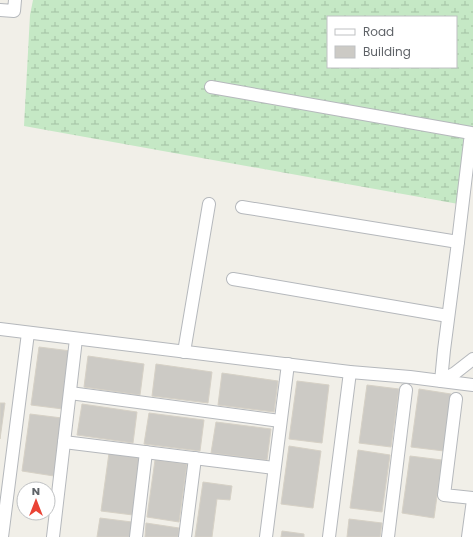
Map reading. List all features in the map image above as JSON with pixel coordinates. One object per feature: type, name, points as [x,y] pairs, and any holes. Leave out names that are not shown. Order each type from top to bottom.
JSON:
[{"type":"street","points":[[0,10],[14,11],[15,0]]},
{"type":"street","points":[[211,87],[471,133],[441,381]]},
{"type":"street","points":[[184,352],[209,204]]},
{"type":"street","points":[[242,207],[458,242]]},
{"type":"street","points":[[233,278],[448,316]]},
{"type":"street","points":[[0,329],[350,372],[410,377],[473,385]]},
{"type":"street","points":[[2,537],[28,333]]},
{"type":"street","points":[[53,537],[76,339]]},
{"type":"street","points":[[441,381],[455,373],[473,359]]},
{"type":"street","points":[[266,537],[288,364]]},
{"type":"street","points":[[328,537],[350,372]]},
{"type":"street","points":[[388,537],[406,390]]},
{"type":"street","points":[[70,393],[280,421]]},
{"type":"street","points":[[456,399],[444,495],[473,499],[468,537]]},
{"type":"street","points":[[64,442],[274,468]]},
{"type":"street","points":[[136,537],[146,452]]},
{"type":"street","points":[[185,537],[195,458]]},
{"type":"green space","points":[[33,0],[473,0],[473,155],[464,205],[24,126],[30,15]]},
{"type":"building","points":[[39,347],[71,351],[63,409],[31,405]]},
{"type":"building","points":[[88,356],[144,364],[140,395],[84,387]]},
{"type":"building","points":[[156,364],[212,372],[208,403],[152,396]]},
{"type":"building","points":[[222,373],[278,381],[274,412],[218,405]]},
{"type":"building","points":[[297,381],[329,385],[322,443],[289,439]]},
{"type":"building","points":[[367,385],[399,389],[391,447],[359,443]]},
{"type":"building","points":[[419,389],[451,394],[444,451],[411,447]]},
{"type":"building","points":[[0,403],[5,403],[0,439]]},
{"type":"building","points":[[82,404],[137,412],[133,443],[77,435]]},
{"type":"building","points":[[149,413],[204,420],[200,451],[144,444]]},
{"type":"building","points":[[30,414],[62,418],[54,476],[22,471]]},
{"type":"building","points":[[216,422],[271,429],[267,460],[211,453]]},
{"type":"building","points":[[289,446],[321,451],[313,508],[281,504]]},
{"type":"building","points":[[358,450],[390,455],[382,512],[350,508]]},
{"type":"building","points":[[109,453],[141,458],[133,515],[101,511]]},
{"type":"building","points":[[410,456],[442,460],[434,518],[402,513]]},
{"type":"building","points":[[155,460],[187,464],[179,522],[147,517]]},
{"type":"building","points":[[203,482],[232,486],[230,500],[217,499],[212,537],[195,537]]},
{"type":"building","points":[[100,518],[132,522],[130,537],[97,537]]},
{"type":"building","points":[[349,519],[382,523],[380,537],[347,537]]},
{"type":"building","points":[[146,523],[179,528],[178,537],[145,537]]},
{"type":"building","points":[[282,531],[304,534],[304,537],[281,537]]}]
